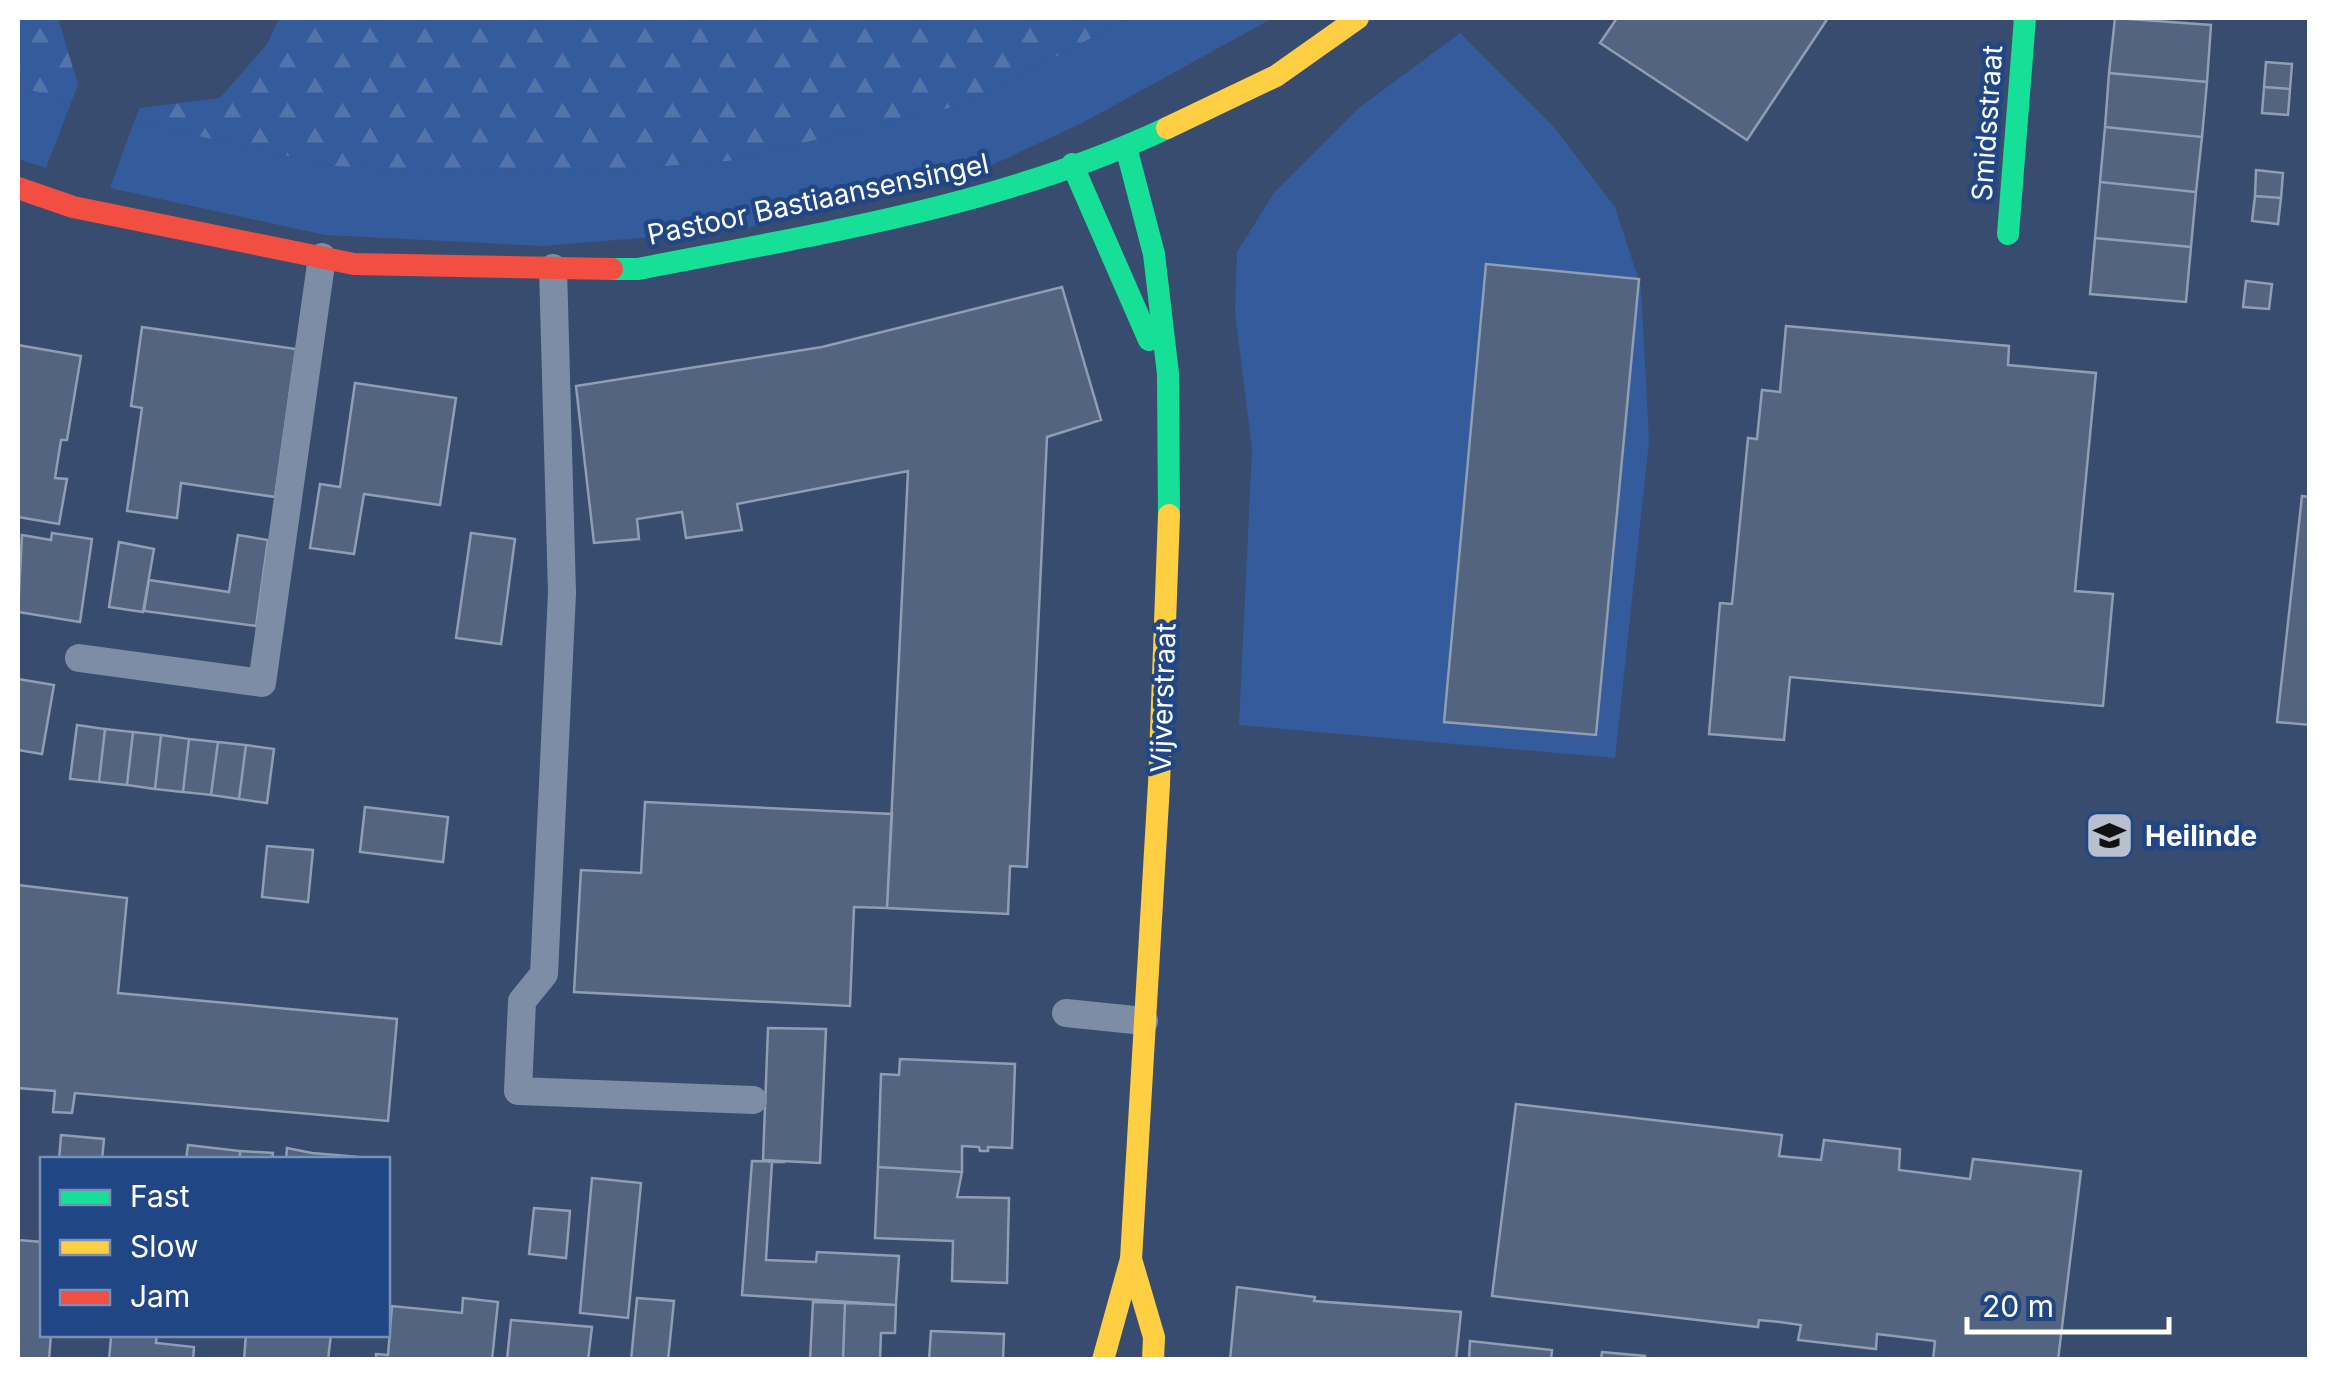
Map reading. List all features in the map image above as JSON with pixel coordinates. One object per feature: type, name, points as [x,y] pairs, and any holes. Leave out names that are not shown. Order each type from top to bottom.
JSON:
[{"type":"street","name":"Pastoor Bastiaansensingel","points":[[18,188],[73,207],[354,264],[638,270],[870,224],[1020,185],[1126,146],[1276,76],[1358,18]]},
{"type":"street","name":"Smidsstraat","points":[[2008,234],[2025,18]]},
{"type":"street","name":"Vijverstraat","points":[[1104,1360],[1130,1259],[1166,602],[1168,374],[1154,254],[1126,146]]},
{"type":"street","name":"Vijverstraat","points":[[1072,164],[1134,312],[1168,374]]},
{"type":"street","name":"Vijverstraat","points":[[1130,1259],[1154,1337],[1153,1360]]},
{"type":"lane","points":[[78,658],[262,683],[322,258]]},
{"type":"lane","points":[[553,268],[561,612],[544,974],[522,1001],[518,1091],[753,1100]]},
{"type":"lane","points":[[1066,1014],[1144,1020]]},
{"type":"green space","points":[[18,18],[58,18],[78,85],[71,103],[18,86]]},
{"type":"green space","points":[[279,18],[1130,18],[961,105],[728,161],[542,176],[334,166],[134,122],[140,108],[220,98],[268,43]]},
{"type":"green space","points":[[1130,18],[1273,18],[1084,122],[975,173],[738,230],[543,246],[325,235],[110,188],[134,122],[334,166],[542,176],[728,161],[961,105]]},
{"type":"green space","points":[[1460,33],[1553,126],[1615,207],[1641,287],[1649,441],[1615,758],[1239,725],[1252,449],[1235,313],[1237,252],[1274,193],[1359,108]]},
{"type":"green space","points":[[18,86],[71,103],[46,168],[18,159]]},
{"type":"building","points":[[1617,18],[1828,18],[1747,140],[1600,43]]},
{"type":"building","points":[[2115,18],[2211,25],[2207,82],[2109,73]]},
{"type":"building","points":[[2266,62],[2292,64],[2290,89],[2264,87]]},
{"type":"building","points":[[2109,73],[2207,82],[2202,137],[2105,127]]},
{"type":"building","points":[[2264,87],[2290,89],[2288,115],[2262,113]]},
{"type":"building","points":[[2105,127],[2202,137],[2196,192],[2100,182]]},
{"type":"building","points":[[2256,170],[2283,173],[2281,198],[2255,196]]},
{"type":"building","points":[[2100,182],[2196,192],[2191,247],[2095,238]]},
{"type":"building","points":[[2255,196],[2281,198],[2278,224],[2252,221]]},
{"type":"building","points":[[2095,238],[2191,247],[2186,302],[2090,294]]},
{"type":"building","points":[[1486,264],[1639,279],[1596,735],[1444,722]]},
{"type":"building","points":[[2246,281],[2272,284],[2269,309],[2243,307]]},
{"type":"building","points":[[1062,287],[1101,420],[1047,437],[1027,867],[1010,866],[1008,914],[887,908],[908,471],[737,504],[742,530],[686,538],[682,512],[637,519],[639,539],[594,543],[576,386],[822,347]]},
{"type":"building","points":[[1786,326],[2009,346],[2008,365],[2096,373],[2075,591],[2113,594],[2103,706],[1790,677],[1784,740],[1709,734],[1720,603],[1732,604],[1748,438],[1757,439],[1762,390],[1780,392]]},
{"type":"building","points":[[142,327],[296,349],[275,497],[181,483],[177,518],[127,511],[142,408],[131,406]]},
{"type":"building","points":[[18,345],[81,356],[67,440],[61,440],[55,478],[67,479],[59,524],[18,517]]},
{"type":"building","points":[[355,383],[456,398],[440,505],[364,494],[354,554],[310,548],[320,484],[340,487]]},
{"type":"building","points":[[2302,496],[2310,497],[2310,725],[2277,722]]},
{"type":"building","points":[[52,533],[92,539],[80,622],[18,612],[22,535],[51,540]]},
{"type":"building","points":[[471,533],[515,539],[501,644],[456,638]]},
{"type":"building","points":[[238,535],[268,540],[256,626],[144,611],[149,580],[229,592]]},
{"type":"building","points":[[119,542],[154,549],[143,612],[109,607]]},
{"type":"building","points":[[18,679],[54,685],[42,754],[18,750]]},
{"type":"building","points":[[77,725],[105,729],[99,782],[70,779]]},
{"type":"building","points":[[105,729],[133,732],[127,785],[99,782]]},
{"type":"building","points":[[133,732],[161,735],[155,789],[127,785]]},
{"type":"building","points":[[161,735],[189,739],[183,792],[155,789]]},
{"type":"building","points":[[189,739],[218,742],[211,795],[183,792]]},
{"type":"building","points":[[218,742],[246,745],[239,799],[211,795]]},
{"type":"building","points":[[246,745],[274,749],[267,803],[239,799]]},
{"type":"building","points":[[645,802],[892,814],[887,908],[854,907],[850,1006],[574,992],[581,870],[641,873]]},
{"type":"building","points":[[365,807],[448,817],[443,862],[360,852]]},
{"type":"building","points":[[267,846],[313,850],[308,902],[262,897]]},
{"type":"building","points":[[18,885],[127,898],[118,993],[397,1019],[388,1121],[75,1093],[72,1113],[53,1112],[55,1091],[18,1088]]},
{"type":"building","points":[[768,1028],[826,1029],[820,1163],[763,1160]]},
{"type":"building","points":[[900,1059],[1015,1064],[1012,1148],[988,1147],[988,1151],[980,1151],[979,1147],[962,1146],[962,1172],[878,1167],[881,1074],[899,1075]]},
{"type":"building","points":[[1516,1104],[1782,1135],[1779,1156],[1821,1160],[1824,1140],[1900,1149],[1899,1170],[1970,1179],[1973,1159],[2081,1171],[2058,1360],[1933,1360],[1935,1341],[1877,1334],[1876,1349],[1798,1340],[1801,1325],[1780,1322],[1759,1320],[1758,1327],[1492,1296]]},
{"type":"building","points":[[61,1135],[104,1139],[102,1157],[59,1157]]},
{"type":"building","points":[[188,1145],[240,1151],[240,1157],[186,1157]]},
{"type":"building","points":[[287,1148],[359,1157],[286,1157]]},
{"type":"building","points":[[240,1151],[273,1153],[272,1157],[240,1157]]},
{"type":"building","points":[[752,1161],[785,1162],[772,1162],[766,1260],[816,1262],[817,1252],[899,1256],[896,1305],[742,1295]]},
{"type":"building","points":[[878,1167],[962,1172],[957,1197],[1009,1198],[1007,1283],[952,1281],[953,1241],[875,1238]]},
{"type":"building","points":[[592,1178],[641,1183],[628,1318],[580,1313]]},
{"type":"building","points":[[534,1208],[570,1211],[566,1258],[529,1254]]},
{"type":"building","points":[[18,1240],[40,1242],[40,1337],[51,1337],[49,1360],[18,1360]]},
{"type":"building","points":[[1237,1287],[1315,1297],[1314,1301],[1461,1312],[1456,1360],[1230,1360]]},
{"type":"building","points":[[463,1298],[498,1302],[492,1360],[376,1360],[376,1354],[388,1355],[392,1306],[462,1313]]},
{"type":"building","points":[[637,1298],[674,1301],[668,1360],[631,1360]]},
{"type":"building","points":[[813,1302],[845,1303],[843,1360],[810,1360]]},
{"type":"building","points":[[845,1303],[896,1305],[895,1333],[881,1333],[880,1360],[843,1360]]},
{"type":"building","points":[[511,1320],[592,1327],[588,1360],[507,1360]]},
{"type":"building","points":[[931,1331],[1004,1334],[1003,1360],[929,1360]]},
{"type":"building","points":[[111,1337],[157,1337],[156,1343],[194,1347],[193,1360],[109,1360]]},
{"type":"building","points":[[246,1337],[331,1337],[328,1360],[244,1360]]},
{"type":"building","points":[[1470,1341],[1552,1350],[1551,1360],[1469,1360]]},
{"type":"building","points":[[1602,1352],[1645,1356],[1645,1360],[1601,1360]]},
{"type":"traffic: fast","points":[[2008,234],[2025,18]]},
{"type":"traffic: fast","points":[[612,269],[638,269],[840,230],[974,198],[1104,155],[1167,128]]},
{"type":"traffic: fast","points":[[1126,147],[1154,254],[1168,374],[1169,515]]},
{"type":"traffic: fast","points":[[1072,164],[1149,340]]},
{"type":"traffic: slow","points":[[1167,128],[1276,76],[1358,18]]},
{"type":"traffic: slow","points":[[1103,1360],[1131,1259],[1159,784],[1169,515]]},
{"type":"traffic: slow","points":[[1131,1259],[1154,1337],[1153,1360]]},
{"type":"traffic: jam","points":[[18,188],[73,207],[354,264],[612,269]]},
{"type":"place","name":"Heilinde","points":[[2110,836]]}]
